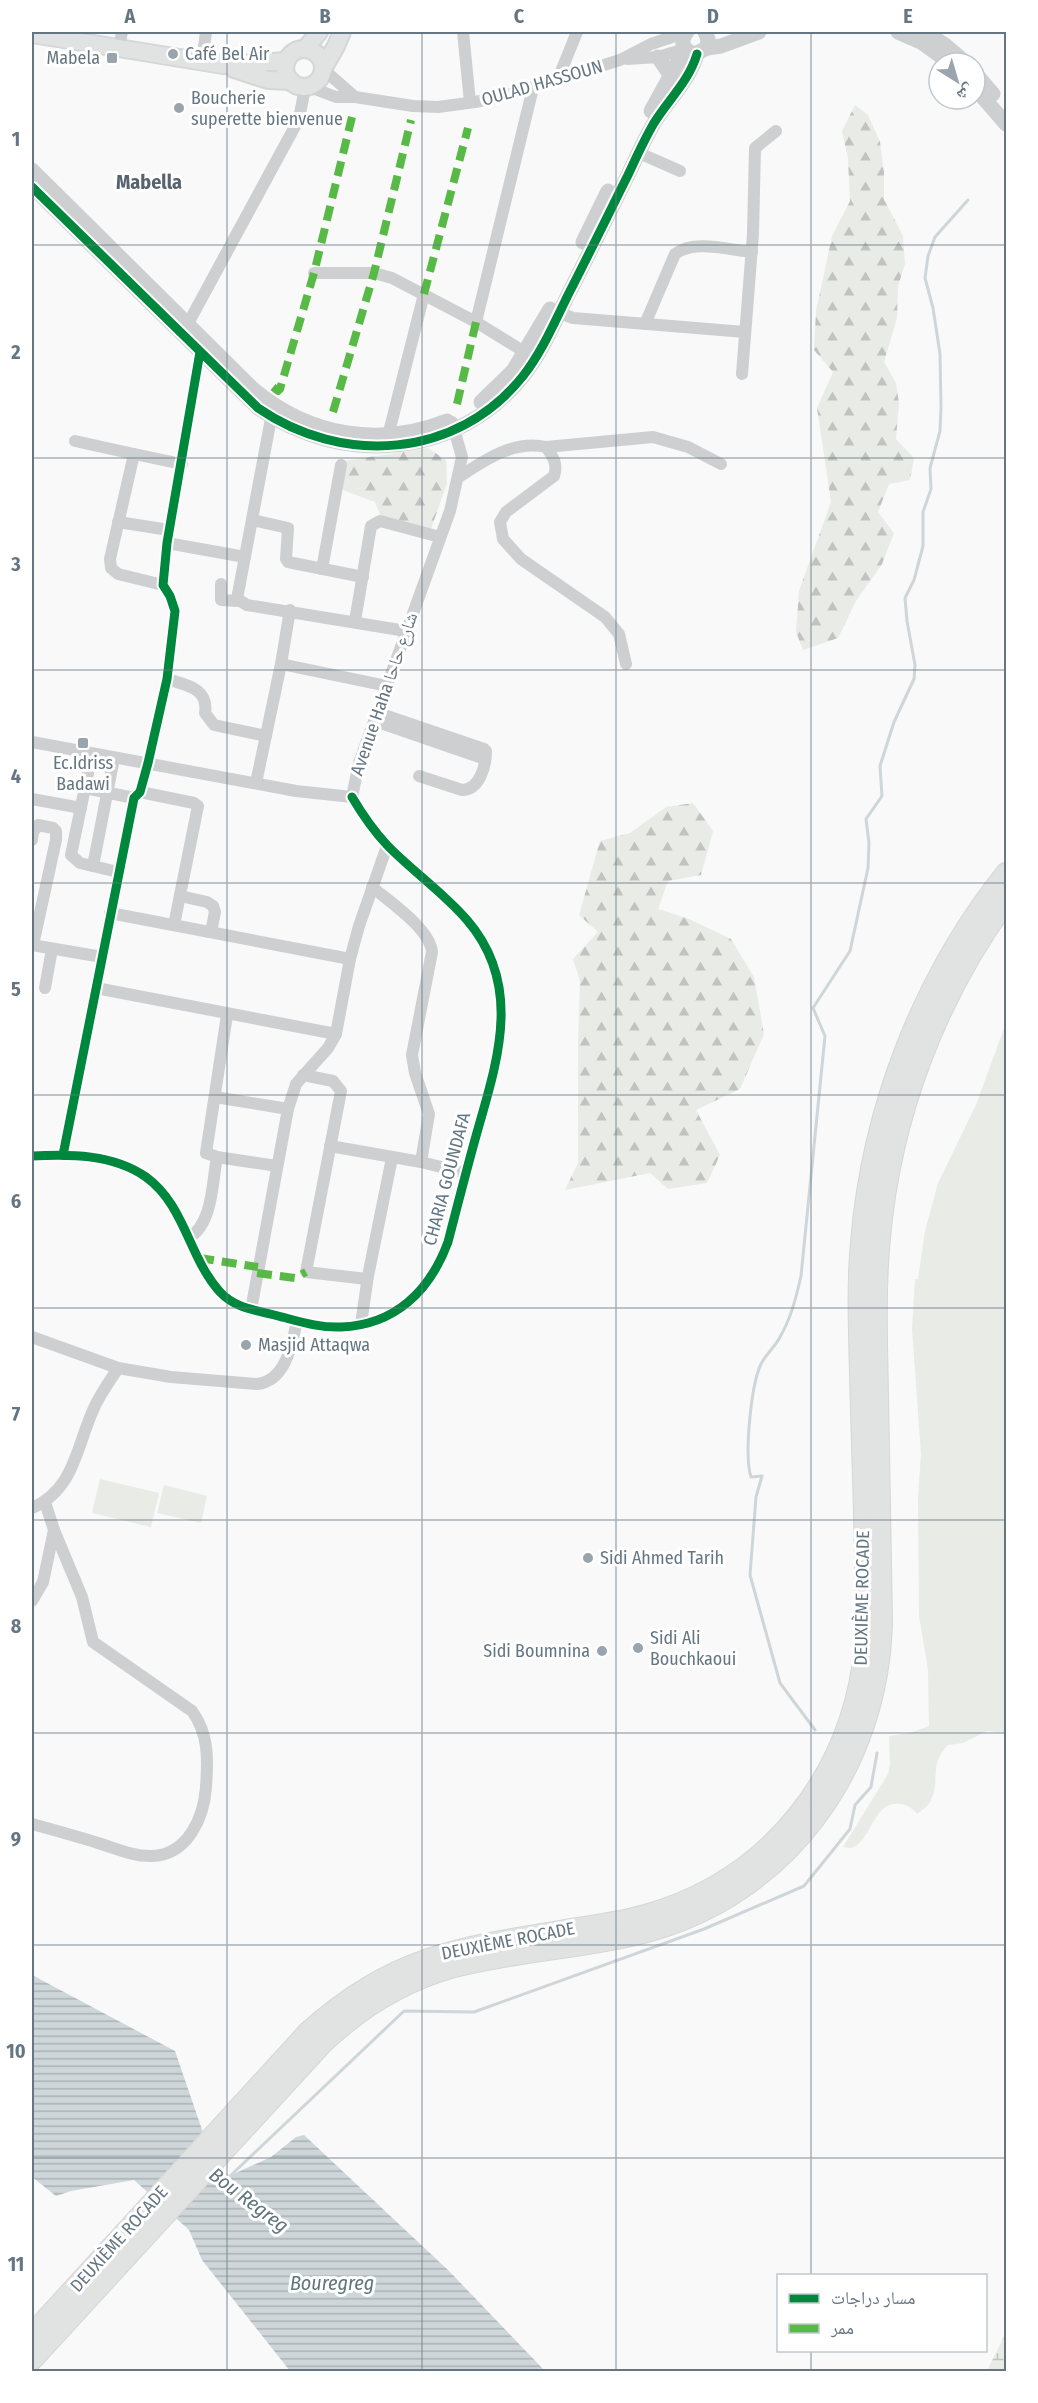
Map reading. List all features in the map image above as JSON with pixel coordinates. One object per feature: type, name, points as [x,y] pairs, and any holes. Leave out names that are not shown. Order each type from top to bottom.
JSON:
[{"type":"highway","name":"DEUXIÈME ROCADE","points":[[32,2334],[97,2275],[315,2038],[347,2000],[368,1986],[438,1954],[487,1942],[625,1920],[661,1910],[696,1896],[728,1878],[759,1856],[798,1816],[820,1785],[837,1753],[851,1718],[860,1682],[865,1645],[858,1283],[864,1212],[874,1151],[897,1072],[924,1006],[969,926],[1006,873]]},
{"type":"highway","name":"DEUXIÈME ROCADE","points":[[315,2038],[372,2004],[429,1976],[470,1964],[645,1932],[704,1910],[740,1889],[774,1864],[810,1826],[840,1782],[859,1744],[869,1715],[882,1642],[876,1294],[880,1236],[888,1177],[901,1120],[931,1036],[970,958],[1006,902]]},
{"type":"highway","name":"DEUXIÈME ROCADE","points":[[32,2360],[97,2275]]},
{"type":"main road","points":[[306,50],[319,32]]},
{"type":"main road","points":[[32,34],[121,40],[202,62],[223,65],[261,78],[301,85],[319,80],[342,32]]},
{"type":"main road","points":[[301,85],[286,72],[287,61],[294,52],[306,50],[316,54],[323,69]]},
{"type":"main road","points":[[223,65],[287,61]]},
{"type":"street","points":[[202,62],[206,32]]},
{"type":"street","points":[[463,32],[470,102]]},
{"type":"street","points":[[558,79],[577,32]]},
{"type":"street","points":[[687,32],[682,40],[696,50],[721,45],[759,32]]},
{"type":"street","name":"OULAD HASSOUN","points":[[301,85],[336,97],[355,97],[438,107],[504,96],[533,88],[620,60],[651,44],[687,32]]},
{"type":"street","points":[[32,170],[185,330],[200,352],[246,398],[272,411],[342,433],[388,436],[410,433],[474,419],[508,393],[555,312],[598,223],[635,137],[671,76],[708,39],[705,32]]},
{"type":"street","points":[[898,32],[921,42],[934,51]]},
{"type":"street","points":[[924,32],[952,51]]},
{"type":"street","points":[[598,223],[655,122],[693,69],[696,50]]},
{"type":"street","name":"OULAD HASSOUN","points":[[620,60],[658,57],[696,50]]},
{"type":"street","points":[[658,57],[671,76]]},
{"type":"street","points":[[323,69],[355,97]]},
{"type":"street","points":[[185,330],[299,118],[301,85]]},
{"type":"street","points":[[987,87],[1006,110]]},
{"type":"street","points":[[476,322],[533,88]]},
{"type":"street","points":[[987,102],[1006,124]]},
{"type":"street","points":[[742,375],[752,252],[755,148],[776,131]]},
{"type":"street","points":[[639,153],[680,171]]},
{"type":"street","points":[[32,187],[185,330],[253,389],[272,411],[293,429],[344,445],[373,447],[401,446],[420,441],[453,424]]},
{"type":"street","points":[[645,324],[675,254],[680,249],[700,246],[752,252]]},
{"type":"street","points":[[314,273],[374,273],[392,278],[476,322],[530,356]]},
{"type":"street","points":[[388,436],[424,294]]},
{"type":"street","points":[[555,312],[573,318],[746,332]]},
{"type":"street","points":[[63,1155],[118,872],[137,795],[148,764],[167,680],[175,611],[163,585],[168,537],[200,352]]},
{"type":"street","points":[[238,601],[236,594],[272,411]]},
{"type":"street","name":"Avenue Haha شارع حاحا","points":[[32,742],[296,791],[352,797],[354,779],[459,477],[462,457],[453,424]]},
{"type":"street","points":[[459,477],[485,460],[520,445],[546,447],[653,437],[688,447],[721,464]]},
{"type":"street","points":[[75,441],[182,464]]},
{"type":"street","points":[[546,447],[554,459],[556,468],[554,476],[506,512],[500,522],[503,539],[521,559],[605,617],[619,634],[626,664]]},
{"type":"street","points":[[134,454],[110,559],[111,568],[118,574],[163,585]]},
{"type":"street","points":[[322,569],[341,465]]},
{"type":"street","points":[[252,520],[288,528],[287,561],[363,577]]},
{"type":"street","points":[[118,522],[245,557]]},
{"type":"street","points":[[355,621],[372,526],[376,522],[440,537]]},
{"type":"street","points":[[221,584],[221,600],[355,621],[406,632]]},
{"type":"street","points":[[256,783],[290,610]]},
{"type":"street","points":[[281,664],[387,686]]},
{"type":"street","points":[[167,680],[192,687],[201,693],[206,702],[205,713],[214,725],[266,736]]},
{"type":"street","points":[[376,717],[485,754],[477,783],[469,790],[462,790],[419,776]]},
{"type":"street","points":[[92,754],[71,855],[76,862],[118,872]]},
{"type":"street","points":[[93,866],[114,758]]},
{"type":"street","points":[[85,788],[194,803],[198,806],[174,925]]},
{"type":"street","name":"CHARIA GOUNDAFA","points":[[32,1156],[63,1155],[108,1160],[143,1175],[170,1203],[218,1290],[237,1306],[297,1321],[339,1327],[361,1324],[396,1311],[428,1283],[442,1259],[448,1242],[499,1046],[502,1022],[501,994],[496,972],[482,941],[467,920],[387,846],[365,819],[352,797]]},
{"type":"street","points":[[32,799],[81,808]]},
{"type":"street","points":[[32,840],[33,832],[38,825],[53,828],[56,831],[56,840],[32,945],[102,957]]},
{"type":"street","points":[[251,1310],[288,1109],[296,1084],[328,1048],[336,1034],[350,959],[387,846]]},
{"type":"street","points":[[372,887],[411,921],[426,936],[431,945],[432,952],[412,1055],[415,1073],[429,1114],[421,1162]]},
{"type":"street","points":[[180,896],[207,902],[213,906],[215,912],[211,932]]},
{"type":"street","points":[[110,914],[350,959]]},
{"type":"street","points":[[45,988],[52,949]]},
{"type":"street","points":[[96,988],[227,1015],[336,1034]]},
{"type":"street","points":[[227,1015],[206,1151],[209,1155],[217,1157],[277,1166]]},
{"type":"street","points":[[303,1075],[333,1081],[340,1087],[341,1097],[306,1272],[367,1279]]},
{"type":"street","points":[[215,1097],[288,1109]]},
{"type":"street","points":[[330,1146],[421,1162],[465,1173]]},
{"type":"street","points":[[189,1238],[200,1230],[206,1217],[217,1157]]},
{"type":"street","points":[[361,1324],[367,1279],[392,1158]]},
{"type":"street","points":[[32,1338],[118,1368],[171,1377],[264,1383],[271,1380],[284,1365],[297,1321]]},
{"type":"street","points":[[32,1508],[45,1502],[66,1480],[93,1410],[118,1368]]},
{"type":"street","points":[[32,1824],[135,1854],[162,1855],[174,1850],[193,1832],[206,1791],[207,1755],[205,1736],[199,1720],[182,1702],[93,1642],[82,1598],[45,1502]]},
{"type":"street","points":[[32,1601],[43,1582],[54,1530]]},
{"type":"green space","points":[[855,105],[868,115],[880,142],[884,172],[884,199],[903,236],[905,264],[898,286],[897,318],[884,362],[896,383],[899,403],[896,439],[914,458],[910,480],[889,484],[878,512],[894,533],[882,564],[856,601],[838,638],[803,650],[796,632],[799,591],[831,502],[817,408],[833,372],[814,350],[816,311],[832,236],[850,201],[848,159],[842,131]]},
{"type":"green space","points":[[428,448],[446,460],[447,483],[430,532],[382,520],[375,502],[343,490],[344,461]]},
{"type":"green space","points":[[693,803],[713,831],[701,875],[668,881],[658,909],[689,919],[731,939],[754,977],[764,1034],[740,1089],[696,1110],[720,1155],[707,1183],[668,1189],[650,1173],[565,1190],[578,1163],[580,981],[573,959],[598,932],[579,915],[600,841],[630,833],[666,807]]},
{"type":"green space","points":[[1006,1023],[1006,1733],[987,1731],[963,1743],[948,1745],[938,1760],[934,1793],[927,1806],[917,1814],[904,1805],[892,1804],[885,1807],[857,1845],[850,1848],[843,1847],[888,1774],[889,1736],[910,1733],[929,1726],[928,1670],[919,1616],[918,1497],[921,1454],[912,1329],[915,1279],[918,1279],[925,1231],[938,1183],[976,1105]]},
{"type":"green space","points":[[100,1479],[159,1493],[151,1527],[92,1513]]},
{"type":"green space","points":[[164,1485],[207,1496],[201,1523],[157,1513]]},
{"type":"green space","points":[[1006,2330],[1006,2371],[987,2371],[1004,2336]]},
{"type":"water","name":"Bouregreg","points":[[32,1975],[175,2051],[209,2150],[229,2176],[271,2157],[296,2137],[304,2135],[449,2271],[545,2371],[290,2371],[202,2260],[189,2230],[134,2180],[71,2191],[56,2196],[32,2177]]},
{"type":"waterway","points":[[815,1730],[780,1683],[750,1575],[756,1497],[762,1476],[751,1477],[748,1453],[750,1420],[757,1374],[763,1360],[778,1341],[787,1323],[801,1276],[825,1036],[813,1008],[850,951],[868,868],[869,843],[866,819],[882,796],[880,766],[894,722],[914,679],[915,665],[905,598],[914,580],[923,546],[923,512],[931,489],[930,468],[940,431],[941,407],[940,354],[933,308],[925,278],[928,256],[935,237],[968,200]]},
{"type":"waterway","name":"Bou Regreg","points":[[229,2177],[404,2011],[474,2012],[704,1929],[804,1886],[850,1829],[855,1805],[871,1787],[877,1753]]},
{"type":"marked path","points":[[273,387],[278,391],[280,389],[314,273],[352,117]]},
{"type":"marked path","points":[[333,412],[374,273],[411,120]]},
{"type":"marked path","points":[[424,294],[468,128]]},
{"type":"marked path","points":[[457,404],[476,322]]},
{"type":"marked path","points":[[199,1258],[258,1267]]},
{"type":"marked path","points":[[257,1273],[295,1278],[306,1272]]},
{"type":"cycle path","points":[[32,187],[258,408],[291,427],[326,439],[361,445],[397,445],[432,438],[466,424],[496,404],[530,367],[548,336],[647,136],[684,81],[697,54]]},
{"type":"cycle path","points":[[63,1155],[134,798],[140,792],[167,679],[175,611],[163,585],[167,543],[200,352]]},
{"type":"cycle path","points":[[32,1156],[91,1157],[120,1164],[146,1177],[170,1202],[201,1264],[220,1292],[226,1298],[247,1308],[309,1324],[341,1327],[378,1320],[394,1312],[420,1290],[431,1276],[448,1242],[497,1053],[501,1025],[500,998],[495,971],[485,945],[467,920],[387,845],[368,822],[352,797]]},
{"type":"place","name":"Café Bel Air","points":[[173,54]]},
{"type":"place","name":"Mabela","points":[[112,58]]},
{"type":"place","name":"Boucherie superette bienvenue","points":[[179,108]]},
{"type":"place","name":"Ec.Idriss Badawi","points":[[83,743]]},
{"type":"place","name":"Masjid Attaqwa","points":[[246,1345]]},
{"type":"place","name":"Sidi Ahmed Tarih","points":[[588,1558]]},
{"type":"place","name":"Sidi Ali Bouchkaoui","points":[[638,1648]]},
{"type":"place","name":"Sidi Boumnina","points":[[602,1651]]},
{"type":"district","name":"Mabella","points":[[149,182]]}]
